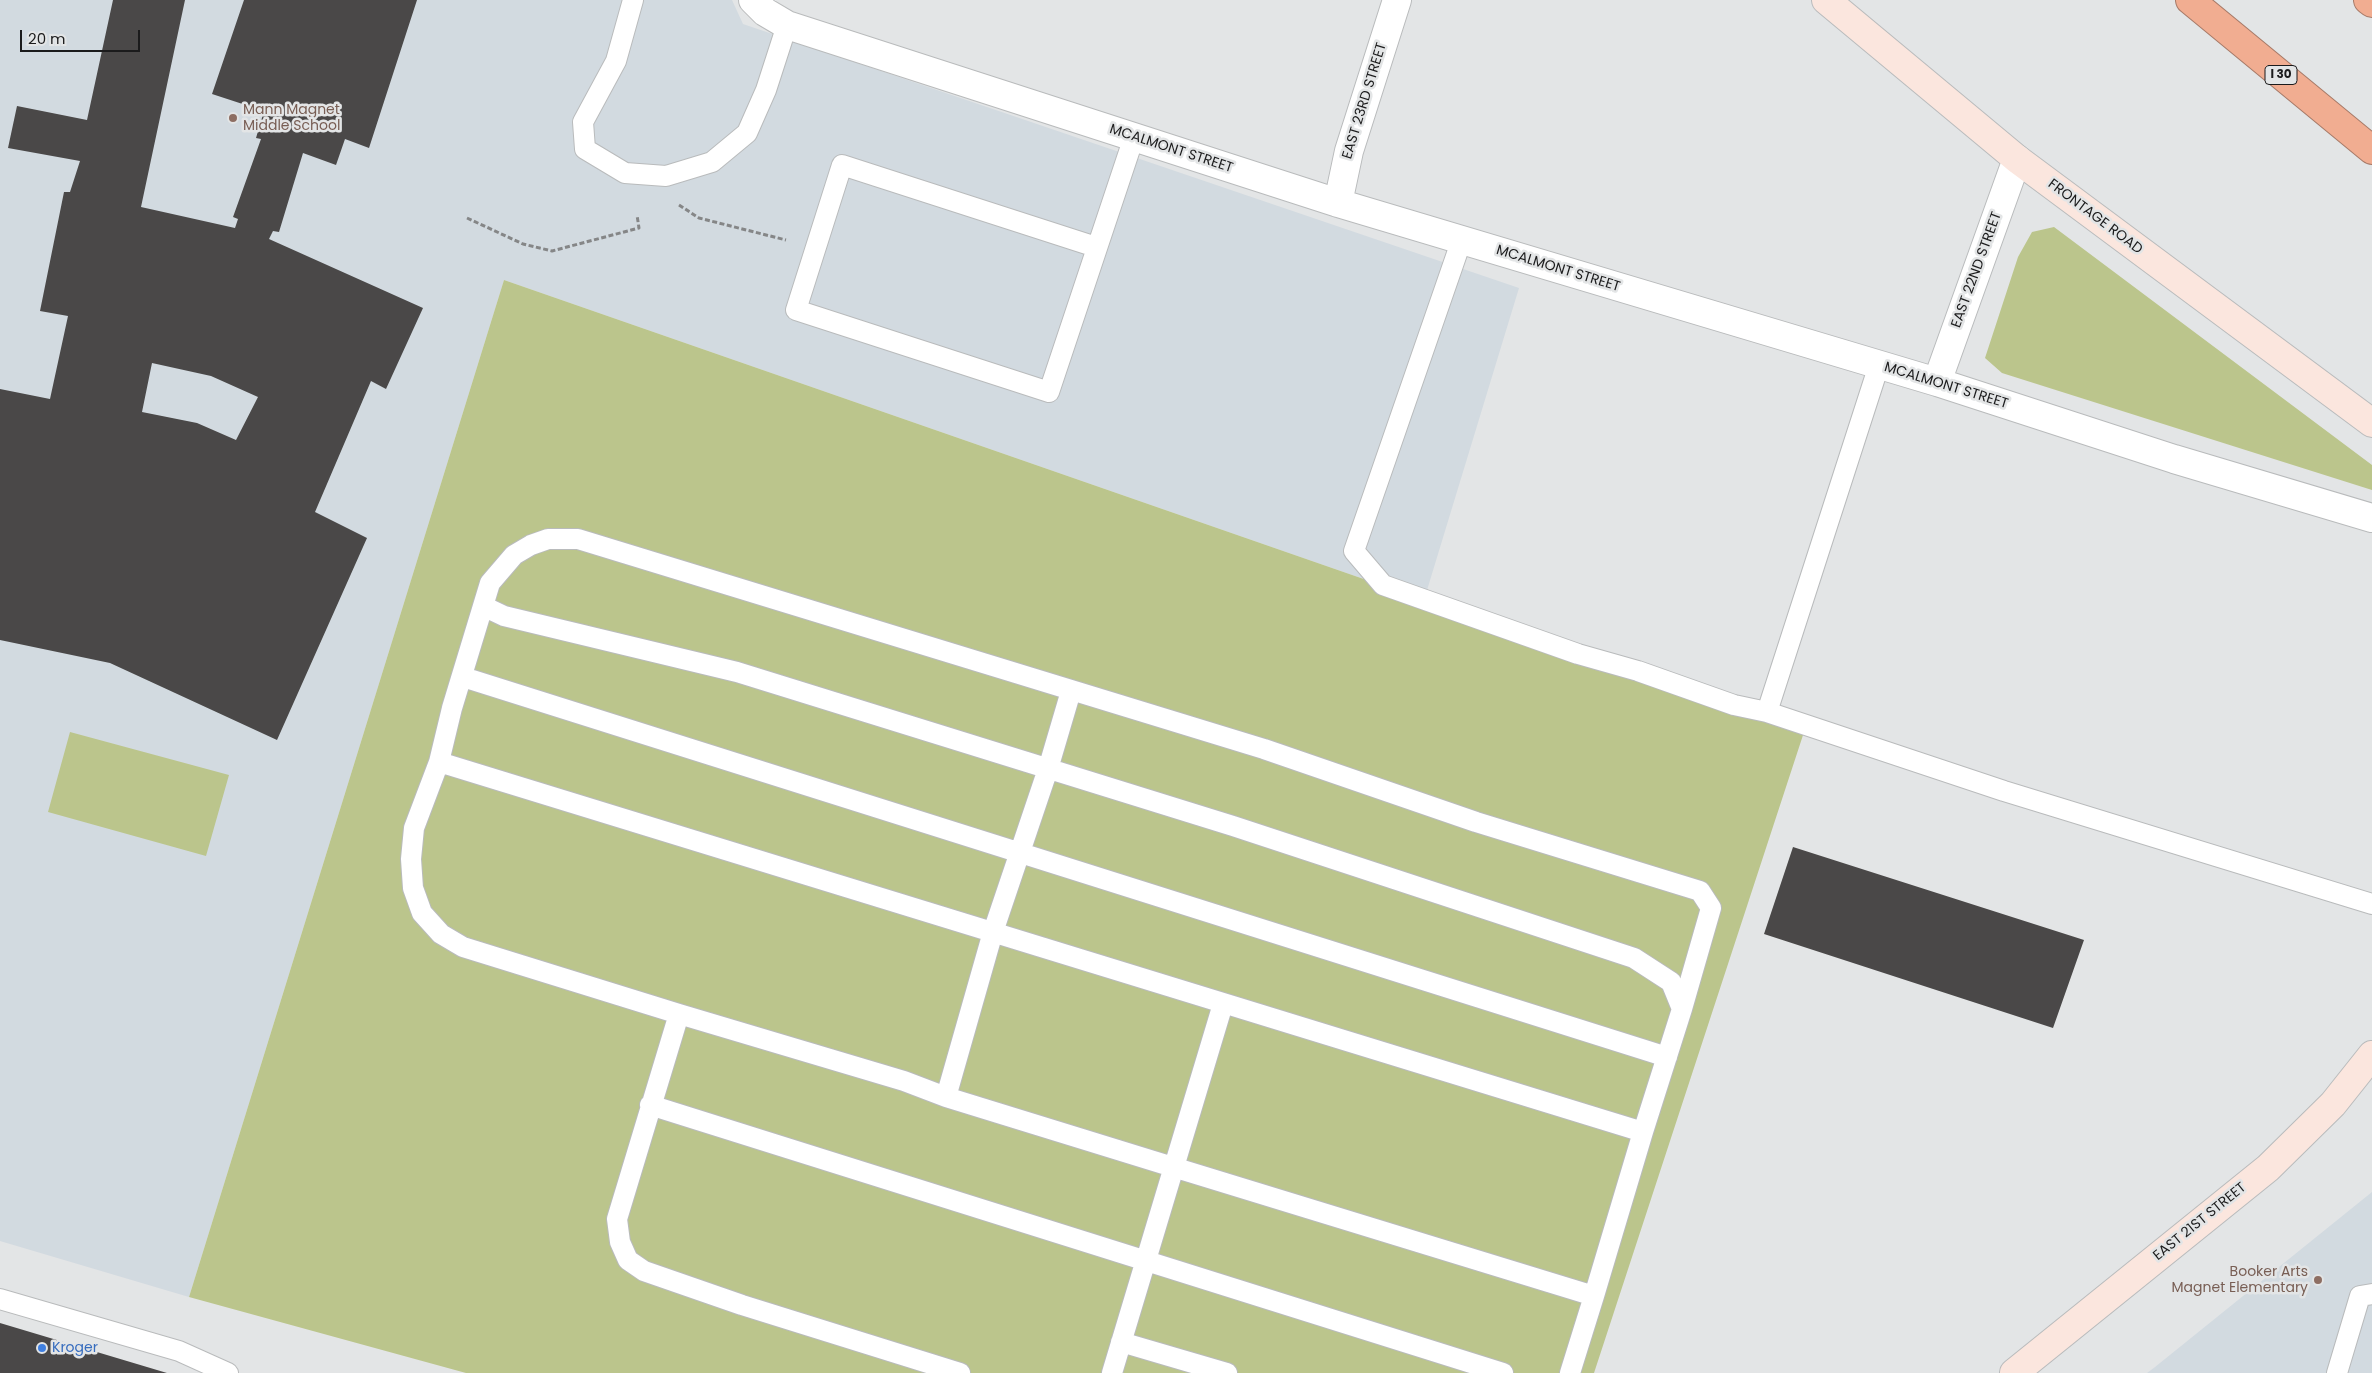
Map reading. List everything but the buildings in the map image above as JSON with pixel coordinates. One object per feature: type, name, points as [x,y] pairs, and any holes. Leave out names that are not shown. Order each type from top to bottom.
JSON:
[{"type":"highway","name":"I 30","points":[[2190,0],[2372,150]]},
{"type":"highway","points":[[2368,0],[2372,3]]},
{"type":"main road","name":"FRONTAGE ROAD","points":[[1826,0],[2017,159],[2372,423]]},
{"type":"main road","name":"EAST 21ST STREET","points":[[2014,1373],[2268,1168],[2333,1104],[2372,1055]]},
{"type":"street","name":"MCALMONT STREET","points":[[753,0],[765,12],[787,25],[1338,203],[1937,382],[2174,459],[2372,518]]},
{"type":"street","name":"EAST 23RD STREET","points":[[1338,203],[1349,151],[1397,0]]},
{"type":"street","name":"EAST 22ND STREET","points":[[1937,382],[2017,159]]},
{"type":"lane","points":[[633,0],[616,61],[583,122],[585,149],[625,173],[666,176],[712,162],[747,132],[766,90],[787,25]]},
{"type":"lane","points":[[1096,247],[842,165],[796,310],[1049,392],[1134,137]]},
{"type":"lane","points":[[1462,239],[1354,551],[1383,585],[1578,654],[1638,671],[1734,705],[1767,712],[2004,791],[2372,904]]},
{"type":"lane","points":[[1767,712],[1879,365]]},
{"type":"lane","points":[[1570,1373],[1594,1296],[1666,1057],[1682,1009],[1711,908],[1700,892],[1476,822],[1264,749],[578,538],[548,539],[531,545],[514,555],[490,583],[463,677],[452,708],[438,762],[414,828],[411,859],[413,888],[422,913],[441,934],[463,947],[904,1081],[946,1097],[1173,1168],[1594,1296]]},
{"type":"lane","points":[[483,606],[504,616],[737,672],[1233,826],[1634,958],[1672,982],[1682,1009]]},
{"type":"lane","points":[[463,677],[1666,1057]]},
{"type":"lane","points":[[946,1097],[992,932],[1048,769],[1071,690]]},
{"type":"lane","points":[[438,762],[1643,1132]]},
{"type":"lane","points":[[1112,1373],[1223,1004]]},
{"type":"lane","points":[[679,1014],[650,1104],[617,1219],[620,1242],[628,1260],[644,1271],[742,1305],[960,1373]]},
{"type":"lane","points":[[650,1104],[1503,1373]]},
{"type":"lane","points":[[2337,1373],[2360,1296],[2372,1294]]},
{"type":"lane","points":[[0,1299],[179,1351],[228,1373]]},
{"type":"lane","points":[[1120,1342],[1227,1373]]},
{"type":"path","points":[[677,203],[699,218],[787,240]]},
{"type":"path","points":[[467,218],[523,244],[552,251],[639,228],[638,215]]},
{"type":"shaded area","points":[[0,0],[732,0],[743,24],[1519,288],[1424,600],[504,280],[189,1297],[0,1241]]},
{"type":"shaded area","name":"Booker Arts Magnet Elementary","points":[[2372,1192],[2372,1373],[2147,1373],[2155,1367]]},
{"type":"green space","points":[[2054,227],[2372,465],[2372,490],[2002,373],[1985,358],[2018,257],[2032,232]]},
{"type":"green space","points":[[504,280],[1424,600],[1805,729],[1594,1373],[466,1373],[189,1297]]},
{"type":"green space","points":[[70,732],[229,775],[206,856],[48,812]]},
{"type":"place","name":"Mann Magnet Middle School","points":[[233,118]]},
{"type":"place","name":"Booker Arts Magnet Elementary","points":[[2318,1280]]},
{"type":"place","name":"Kroger","points":[[42,1348]]}]
